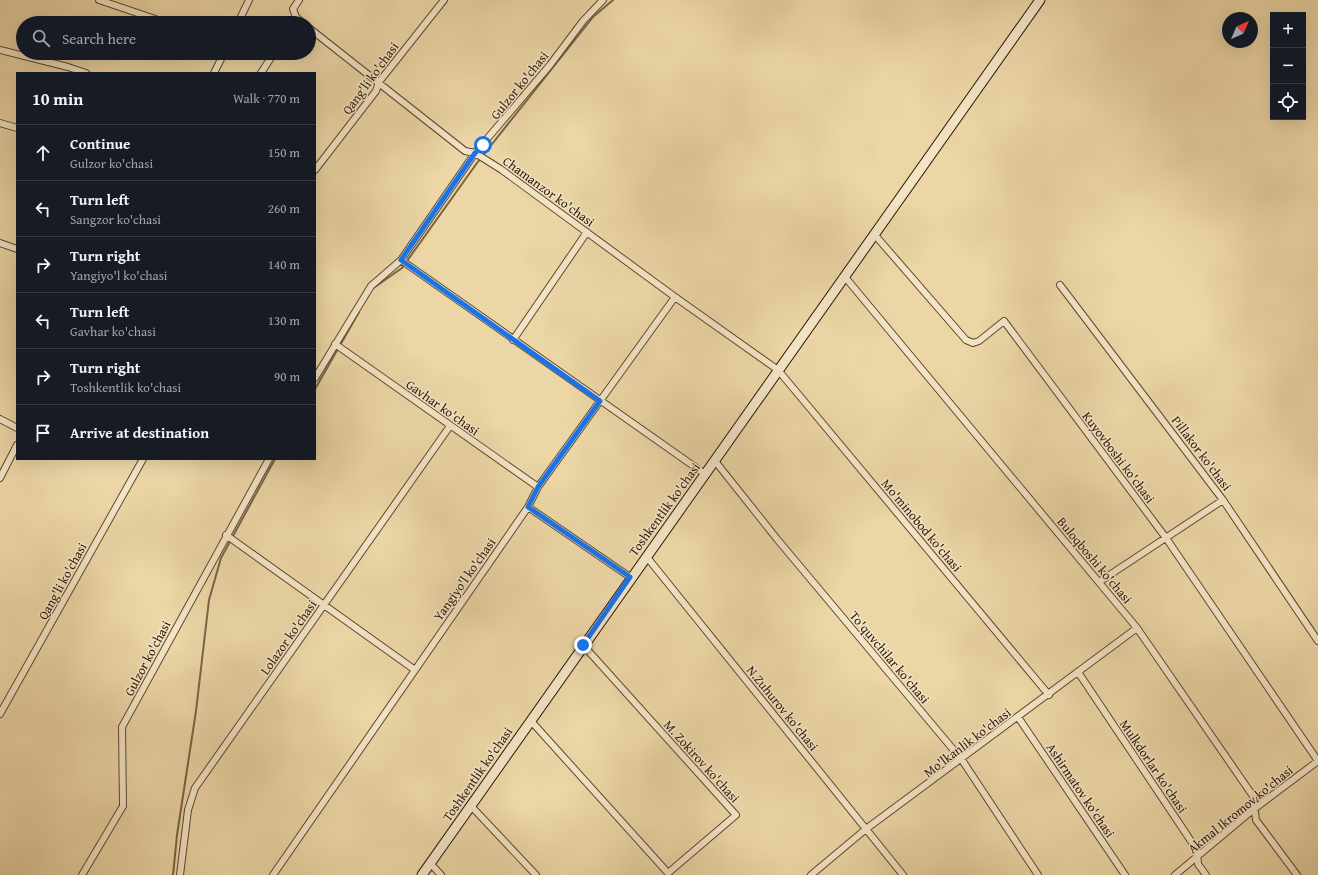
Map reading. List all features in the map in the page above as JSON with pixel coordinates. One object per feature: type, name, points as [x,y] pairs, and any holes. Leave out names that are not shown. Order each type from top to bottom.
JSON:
[{"type":"main road","name":"Toshkentlik ko'chasi","points":[[422,875],[630,577],[715,461],[1040,0]]},
{"type":"street","points":[[99,0],[146,16]]},
{"type":"street","points":[[241,16],[248,0]]},
{"type":"street","points":[[294,16],[293,9],[299,0]]},
{"type":"street","name":"Qang'li ko'chasi","points":[[316,169],[376,91],[379,82],[444,0]]},
{"type":"street","name":"Gulzor ko'chasi","points":[[316,376],[371,286],[401,260],[475,153],[550,65],[583,21],[603,0]]},
{"type":"street","name":"Chamanzor ko'chasi","points":[[316,33],[465,151],[475,153],[502,170],[675,297],[778,370]]},
{"type":"street","points":[[0,50],[16,54]]},
{"type":"street","points":[[40,60],[83,72]]},
{"type":"street","points":[[214,72],[220,60]]},
{"type":"street","points":[[263,72],[270,60]]},
{"type":"street","points":[[0,123],[16,128]]},
{"type":"street","points":[[513,340],[587,232]]},
{"type":"street","name":"Kuyovboshi ko'chasi","points":[[874,234],[966,340],[973,343],[979,341],[1004,321],[1166,538],[1318,762]]},
{"type":"street","points":[[0,243],[16,249]]},
{"type":"street","points":[[401,260],[705,474]]},
{"type":"street","name":"Buloqboshi ko'chasi","points":[[845,277],[1137,628],[1253,796],[1256,820],[1297,875]]},
{"type":"street","name":"Pillakor ko'chasi","points":[[1060,284],[1224,500],[1318,642]]},
{"type":"street","name":"Yangiyo'l ko'chasi","points":[[273,875],[528,507],[538,487],[675,297]]},
{"type":"street","name":"Gavhar ko'chasi","points":[[335,344],[538,487]]},
{"type":"street","name":"Mo'minobod ko'chasi","points":[[778,370],[1049,694]]},
{"type":"street","points":[[0,419],[16,427]]},
{"type":"street","name":"Lolazor ko'chasi","points":[[180,875],[188,810],[195,788],[450,426]]},
{"type":"street","points":[[0,478],[16,447]]},
{"type":"street","name":"Qang'li ko'chasi","points":[[0,714],[142,460]]},
{"type":"street","name":"Gulzor ko'chasi","points":[[82,875],[120,815],[123,806],[122,727],[268,460]]},
{"type":"street","name":"To'quvchilar ko'chasi","points":[[715,461],[777,539],[962,760],[1038,875]]},
{"type":"street","points":[[1099,582],[1224,500]]},
{"type":"street","points":[[528,507],[630,577]]},
{"type":"street","points":[[226,535],[414,670]]},
{"type":"street","name":"N.Zuhurov ko'chasi","points":[[646,556],[903,875]]},
{"type":"street","name":"Mo'lkanlik ko'chasi","points":[[811,875],[866,829],[962,760],[1137,628]]},
{"type":"street","name":"M. Zokirov ko'chasi","points":[[530,721],[668,873],[736,814],[583,645]]},
{"type":"street","name":"Mulkdorlar ko'chasi","points":[[1078,672],[1197,850],[1198,864],[1206,875]]},
{"type":"street","name":"Ashirmatov ko'chasi","points":[[1018,717],[1125,875]]},
{"type":"street","name":"Akmal Ikromov ko'chasi","points":[[1176,875],[1254,809],[1318,762]]},
{"type":"street","points":[[471,806],[536,875]]},
{"type":"street","points":[[430,863],[441,875]]},
{"type":"waterway","points":[[372,289],[402,268],[477,163],[593,17],[613,0]]},
{"type":"waterway","points":[[316,387],[359,312]]},
{"type":"waterway","points":[[173,875],[177,835],[196,711],[209,600],[221,558],[274,460]]},
{"type":"route","points":[[483,145],[475,153],[401,260],[600,401],[538,487],[528,507],[630,577],[583,645]]}]
